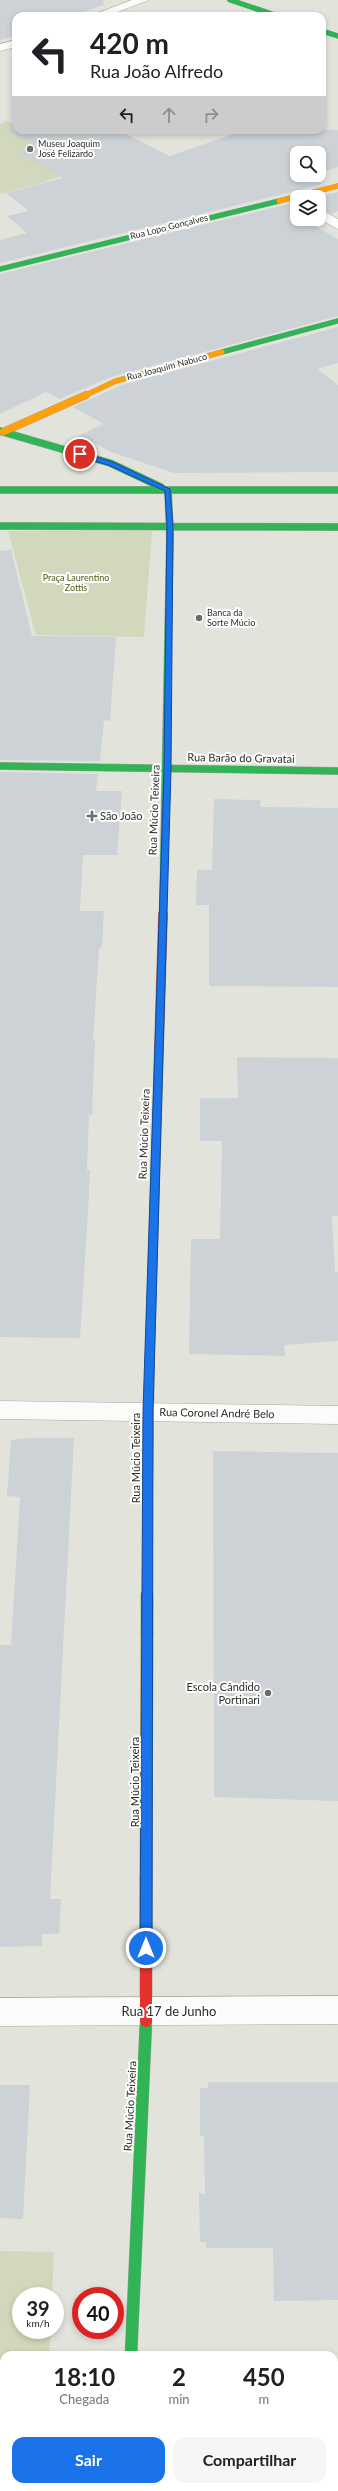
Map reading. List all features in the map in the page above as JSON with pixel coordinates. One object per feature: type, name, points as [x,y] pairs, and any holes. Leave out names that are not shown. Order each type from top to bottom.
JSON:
[{"type":"street","points":[[108,12],[143,0]]},
{"type":"street","points":[[230,0],[266,12]]},
{"type":"street","points":[[326,32],[338,36]]},
{"type":"street","points":[[0,48],[12,44]]},
{"type":"street","name":"Rua Lopo Gonçalves","points":[[0,269],[338,186]]},
{"type":"street","points":[[326,217],[338,225]]},
{"type":"street","name":"Rua Joaquim Nabuco","points":[[2,431],[116,381],[338,321]]},
{"type":"street","points":[[2,431],[64,460]]},
{"type":"street","points":[[2,431],[110,463],[168,490]]},
{"type":"street","points":[[98,480],[101,490]]},
{"type":"street","points":[[0,490],[338,490]]},
{"type":"street","name":"Rua Múcio Teixeira","points":[[131,2351],[146,2012],[148,1411],[167,770],[170,525],[168,490]]},
{"type":"street","points":[[0,526],[170,525],[338,527]]},
{"type":"street","name":"Rua Barão do Gravatai","points":[[0,766],[167,770],[338,771]]},
{"type":"street","name":"Rua Coronel André Belo","points":[[0,1410],[338,1415]]},
{"type":"street","name":"Rua 17 de Junho","points":[[0,2012],[338,2010]]},
{"type":"green space","name":"Museu Joaquim José Felizardo","points":[[7,121],[12,124],[12,134],[24,134],[92,166],[41,183],[0,194],[0,124]]},
{"type":"green space","name":"Praça Laurentino Zottis","points":[[8,531],[152,531],[144,637],[36,635]]},
{"type":"green space","points":[[0,2251],[54,2252],[52,2287],[12,2287],[12,2339],[50,2339],[49,2351],[0,2351]]},
{"type":"building","points":[[0,0],[103,0],[104,5],[83,12],[12,12],[12,36],[0,40]]},
{"type":"building","points":[[326,130],[338,130],[338,167],[326,171],[326,146],[290,146],[290,182],[318,182],[323,184],[298,190],[290,190],[290,192],[0,263],[0,240],[27,233],[7,216],[29,211],[6,193],[63,178],[18,153],[37,146],[14,134],[126,134],[170,156],[233,134],[326,134]]},
{"type":"building","points":[[338,192],[338,211],[331,214],[326,212],[326,195]]},
{"type":"building","points":[[290,204],[290,226],[315,226],[338,239],[338,316],[111,377],[59,399],[46,392],[0,414],[0,274]]},
{"type":"building","points":[[338,327],[338,363],[317,369],[338,385],[338,472],[174,473],[111,452],[80,435],[104,424],[73,407],[122,385]]},
{"type":"building","points":[[11,550],[32,636],[116,637],[110,721],[104,720],[100,761],[0,760],[0,551]]},
{"type":"building","points":[[0,772],[98,774],[96,791],[122,791],[117,855],[83,855],[80,911],[104,911],[102,947],[99,948],[93,1040],[95,1040],[92,1115],[89,1115],[87,1170],[90,1170],[80,1338],[0,1337]]},
{"type":"building","points":[[214,799],[260,800],[261,807],[338,808],[338,987],[209,986],[209,905],[196,905],[197,870],[212,870]]},
{"type":"building","points":[[237,1057],[338,1058],[338,1216],[332,1216],[335,1272],[338,1272],[338,1341],[284,1345],[285,1356],[189,1354],[191,1239],[220,1239],[222,1141],[200,1141],[200,1098],[238,1098]]},
{"type":"building","points":[[28,1438],[74,1438],[50,1899],[61,1899],[59,1934],[42,1934],[42,1946],[0,1947],[0,1645],[11,1645],[20,1497],[7,1496],[11,1440]]},
{"type":"building","name":"Escola Cândido Portinari","points":[[213,1451],[338,1453],[338,1801],[214,1797]]},
{"type":"building","points":[[208,2082],[338,2082],[338,2300],[274,2301],[273,2248],[206,2248],[206,2242],[200,2242],[199,2193],[205,2194],[204,2136],[200,2136],[200,2088],[208,2088]]},
{"type":"building","points":[[0,2085],[30,2085],[23,2219],[0,2218]]},
{"type":"traffic: fast","points":[[230,0],[266,12]]},
{"type":"traffic: fast","points":[[326,32],[338,36]]},
{"type":"traffic: fast","points":[[0,269],[279,201]]},
{"type":"traffic: fast","points":[[222,352],[338,321]]},
{"type":"traffic: fast","points":[[0,431],[110,463],[161,487]]},
{"type":"traffic: fast","points":[[0,490],[338,490]]},
{"type":"traffic: fast","points":[[163,904],[170,536],[168,490]]},
{"type":"traffic: fast","points":[[0,526],[338,527]]},
{"type":"traffic: fast","points":[[0,766],[338,771]]},
{"type":"traffic: fast","points":[[150,1351],[159,1047]]},
{"type":"traffic: fast","points":[[131,2351],[146,2021]]},
{"type":"traffic: slow","points":[[279,201],[338,186]]},
{"type":"traffic: slow","points":[[3,432],[116,381],[222,352]]},
{"type":"traffic: slow","points":[[148,1488],[150,1351]]},
{"type":"traffic: slow","points":[[146,1880],[147,1633]]},
{"type":"traffic: jam","points":[[159,1047],[163,904]]},
{"type":"traffic: jam","points":[[147,1633],[148,1488]]},
{"type":"traffic: jam","points":[[146,1880],[146,2021]]},
{"type":"place","name":"Museu Joaquim José Felizardo","points":[[30,149]]},
{"type":"place","name":"Banca da Sorte Múcio","points":[[199,618]]},
{"type":"place","name":"São João","points":[[92,816]]},
{"type":"place","name":"Escola Cândido Portinari","points":[[268,1693]]},
{"type":"route","points":[[80,454],[110,463],[168,490],[170,525],[167,770],[148,1411],[146,1948]]}]
